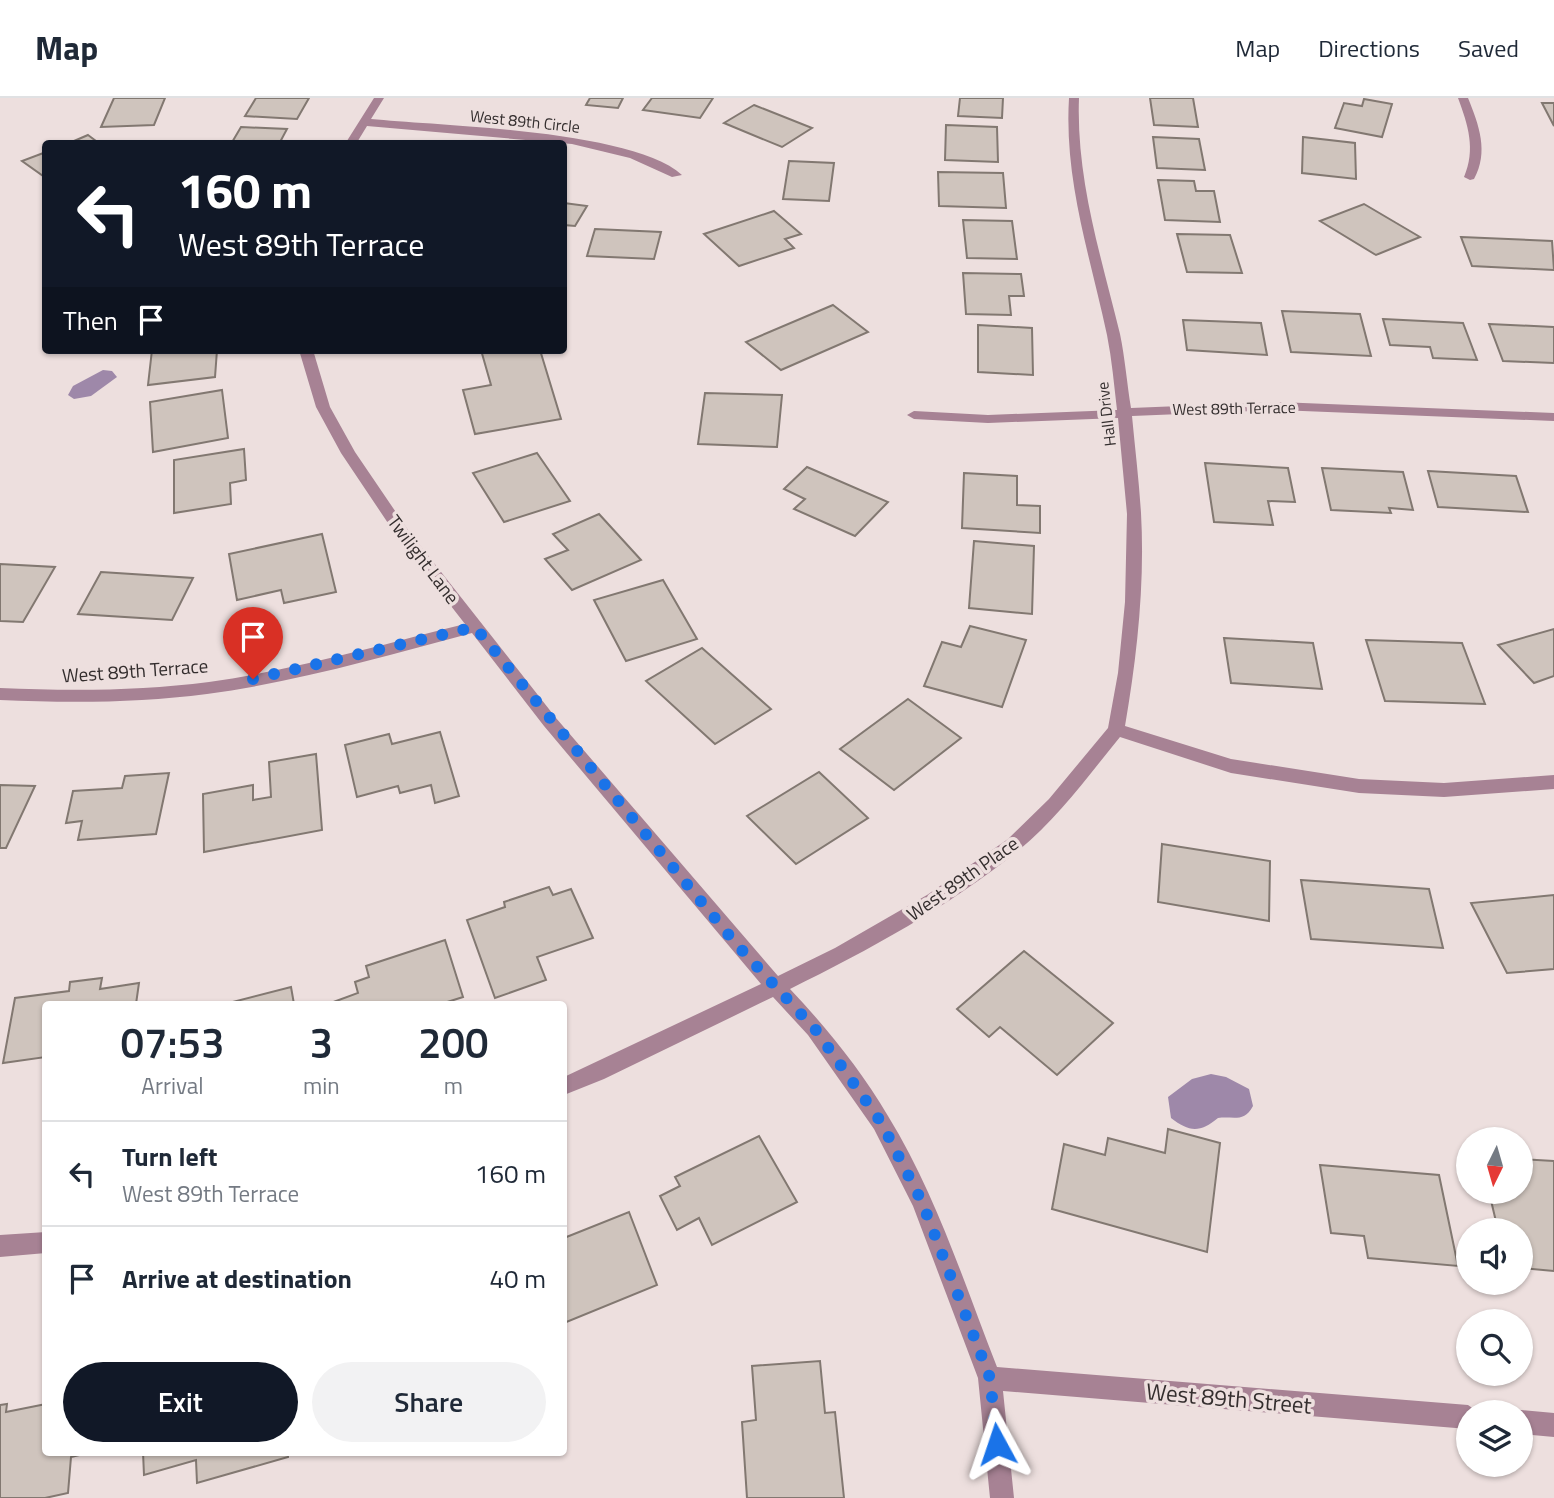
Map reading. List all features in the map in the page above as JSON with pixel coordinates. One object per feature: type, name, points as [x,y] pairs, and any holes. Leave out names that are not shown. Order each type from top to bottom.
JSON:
[{"type":"street","points":[[353,140],[379,98]]},
{"type":"street","name":"Hall Drive","points":[[1074,98],[1072,139],[1082,205],[1114,338],[1125,414],[1133,514],[1133,602],[1126,673],[1116,730]]},
{"type":"street","points":[[1463,98],[1478,132],[1476,165],[1470,177]]},
{"type":"street","name":"West 89th Circle","points":[[364,122],[561,140]]},
{"type":"street","name":"West 89th Circle","points":[[567,141],[634,155],[677,175]]},
{"type":"street","name":"Twilight Lane","points":[[307,354],[323,407],[348,453],[403,534],[475,627],[710,913],[815,1029],[881,1122],[922,1202],[990,1378],[1002,1498]]},
{"type":"street","name":"West 89th Terrace","points":[[914,415],[988,419],[1125,414],[1159,409],[1278,406],[1554,417]]},
{"type":"street","name":"West 89th Terrace","points":[[0,694],[118,696],[208,688],[298,671],[475,627]]},
{"type":"street","points":[[1116,730],[1231,766],[1359,786],[1444,790],[1554,782]]},
{"type":"street","name":"West 89th Place","points":[[567,1085],[597,1073],[842,954],[934,900],[1014,844],[1055,804],[1116,730]]},
{"type":"street","points":[[0,1246],[42,1242]]},
{"type":"street","name":"West 89th Street","points":[[990,1378],[1456,1417]]},
{"type":"street","points":[[1533,1423],[1554,1424]]},
{"type":"shaded area","points":[[103,370],[112,371],[117,377],[91,396],[74,399],[68,395],[73,386]]},
{"type":"shaded area","points":[[1211,1074],[1226,1077],[1249,1089],[1253,1106],[1250,1111],[1242,1117],[1218,1118],[1206,1126],[1194,1129],[1171,1118],[1168,1097],[1192,1079]]},
{"type":"building","points":[[114,98],[165,98],[154,125],[101,127]]},
{"type":"building","points":[[256,98],[309,98],[297,119],[245,116]]},
{"type":"building","points":[[590,98],[623,98],[618,108],[586,105]]},
{"type":"building","points":[[652,98],[713,98],[700,118],[643,110]]},
{"type":"building","points":[[960,98],[1003,98],[1002,118],[958,116]]},
{"type":"building","points":[[1150,98],[1193,98],[1198,127],[1154,125]]},
{"type":"building","points":[[1364,99],[1392,104],[1382,137],[1335,128],[1344,103],[1362,106]]},
{"type":"building","points":[[1542,103],[1554,103],[1554,126]]},
{"type":"building","points":[[754,105],[812,128],[782,147],[724,123]]},
{"type":"building","points":[[946,125],[997,127],[998,162],[945,160]]},
{"type":"building","points":[[241,127],[287,129],[281,140],[233,140]]},
{"type":"building","points":[[88,135],[95,140],[76,140]]},
{"type":"building","points":[[1153,137],[1199,139],[1205,170],[1157,168]]},
{"type":"building","points":[[1303,137],[1355,143],[1356,179],[1302,173]]},
{"type":"building","points":[[42,154],[42,175],[22,161]]},
{"type":"building","points":[[789,161],[834,163],[829,201],[783,199]]},
{"type":"building","points":[[938,172],[1003,173],[1006,208],[939,206]]},
{"type":"building","points":[[1158,180],[1194,181],[1196,191],[1214,191],[1220,222],[1165,220]]},
{"type":"building","points":[[567,203],[587,206],[575,226],[567,225]]},
{"type":"building","points":[[1364,204],[1420,237],[1376,255],[1320,221]]},
{"type":"building","points":[[774,211],[801,234],[785,239],[794,248],[739,266],[704,234]]},
{"type":"building","points":[[963,220],[1012,221],[1017,259],[967,258]]},
{"type":"building","points":[[595,229],[661,232],[654,259],[587,256]]},
{"type":"building","points":[[1177,234],[1230,235],[1242,273],[1187,272]]},
{"type":"building","points":[[1461,237],[1552,241],[1554,270],[1472,266]]},
{"type":"building","points":[[963,273],[1021,274],[1024,296],[1009,296],[1011,315],[966,314]]},
{"type":"building","points":[[833,305],[868,332],[781,370],[746,342]]},
{"type":"building","points":[[1282,311],[1360,314],[1371,356],[1291,352]]},
{"type":"building","points":[[1383,319],[1463,323],[1477,360],[1433,358],[1430,347],[1390,345]]},
{"type":"building","points":[[1183,320],[1261,323],[1267,355],[1187,350]]},
{"type":"building","points":[[1489,324],[1554,327],[1554,363],[1503,361]]},
{"type":"building","points":[[978,325],[1032,328],[1033,375],[978,372]]},
{"type":"building","points":[[152,354],[217,354],[215,377],[148,385]]},
{"type":"building","points":[[482,354],[541,354],[561,419],[475,434],[463,390],[491,385]]},
{"type":"building","points":[[222,390],[228,438],[153,452],[150,402]]},
{"type":"building","points":[[705,393],[782,395],[777,447],[698,444]]},
{"type":"building","points":[[244,449],[246,480],[230,483],[231,504],[174,513],[174,460]]},
{"type":"building","points":[[537,453],[570,501],[504,522],[473,473]]},
{"type":"building","points":[[1205,463],[1288,468],[1295,502],[1268,501],[1273,525],[1214,522]]},
{"type":"building","points":[[807,467],[888,502],[855,536],[794,509],[805,499],[784,489]]},
{"type":"building","points":[[1322,468],[1403,472],[1413,510],[1389,508],[1391,513],[1331,510]]},
{"type":"building","points":[[1428,471],[1516,476],[1528,512],[1438,507]]},
{"type":"building","points":[[964,473],[1017,476],[1017,505],[1040,506],[1040,533],[962,528]]},
{"type":"building","points":[[599,514],[641,560],[572,590],[545,559],[568,550],[553,534]]},
{"type":"building","points":[[322,534],[336,592],[284,603],[281,590],[237,600],[229,554]]},
{"type":"building","points":[[974,541],[1034,546],[1032,614],[969,608]]},
{"type":"building","points":[[0,564],[55,567],[23,622],[0,621]]},
{"type":"building","points":[[101,572],[193,578],[172,620],[78,614]]},
{"type":"building","points":[[663,580],[697,639],[626,661],[594,600]]},
{"type":"building","points":[[970,626],[1026,640],[1002,707],[924,686],[942,642],[961,647]]},
{"type":"building","points":[[1554,629],[1554,676],[1534,683],[1498,645]]},
{"type":"building","points":[[1224,638],[1313,643],[1322,689],[1231,683]]},
{"type":"building","points":[[1366,640],[1462,643],[1485,704],[1385,701]]},
{"type":"building","points":[[702,648],[771,709],[715,744],[646,681]]},
{"type":"building","points":[[908,699],[961,738],[894,790],[840,749]]},
{"type":"building","points":[[440,732],[459,796],[435,803],[431,785],[400,793],[398,786],[357,797],[345,745],[389,734],[392,744]]},
{"type":"building","points":[[316,754],[322,830],[204,852],[203,794],[253,785],[253,800],[271,797],[269,762]]},
{"type":"building","points":[[819,772],[868,818],[796,864],[747,816]]},
{"type":"building","points":[[169,773],[156,834],[78,840],[82,821],[66,823],[73,791],[122,788],[125,776]]},
{"type":"building","points":[[0,785],[35,786],[6,848],[0,848]]},
{"type":"building","points":[[1162,844],[1270,861],[1269,921],[1158,902]]},
{"type":"building","points":[[1301,880],[1429,889],[1443,948],[1311,939]]},
{"type":"building","points":[[549,887],[553,895],[571,889],[593,938],[537,957],[546,980],[495,998],[467,920],[505,907],[504,902]]},
{"type":"building","points":[[1554,895],[1554,969],[1507,973],[1471,903]]},
{"type":"building","points":[[445,940],[463,997],[450,1001],[336,1001],[358,993],[355,982],[369,977],[366,966]]},
{"type":"building","points":[[1024,951],[1113,1023],[1057,1075],[1000,1027],[989,1037],[957,1009]]},
{"type":"building","points":[[102,978],[100,989],[139,983],[136,1001],[42,1001],[42,1058],[3,1063],[15,998],[69,991],[70,982]]},
{"type":"building","points":[[291,987],[293,1001],[237,1001]]},
{"type":"building","points":[[1168,1129],[1220,1143],[1207,1252],[1052,1209],[1064,1144],[1105,1155],[1108,1138],[1165,1153]]},
{"type":"building","points":[[759,1136],[797,1202],[712,1245],[699,1218],[677,1230],[660,1196],[680,1186],[675,1177]]},
{"type":"building","points":[[1533,1160],[1554,1161],[1554,1271],[1533,1269],[1533,1218],[1495,1218],[1492,1204],[1533,1204]]},
{"type":"building","points":[[1320,1165],[1439,1175],[1456,1266],[1368,1258],[1364,1236],[1331,1233]]},
{"type":"building","points":[[629,1212],[657,1285],[567,1322],[567,1237]]},
{"type":"building","points":[[820,1361],[825,1413],[835,1412],[844,1498],[747,1498],[742,1422],[756,1420],[752,1366]]},
{"type":"building","points":[[7,1404],[6,1412],[42,1405],[42,1456],[75,1456],[71,1457],[68,1493],[45,1498],[0,1498],[0,1405]]},
{"type":"building","points":[[143,1456],[288,1456],[197,1483],[196,1460],[144,1475]]},
{"type":"route","points":[[253,679],[298,671],[475,627],[550,722],[737,945],[815,1029],[881,1122],[922,1202],[990,1378],[997,1444]]}]
